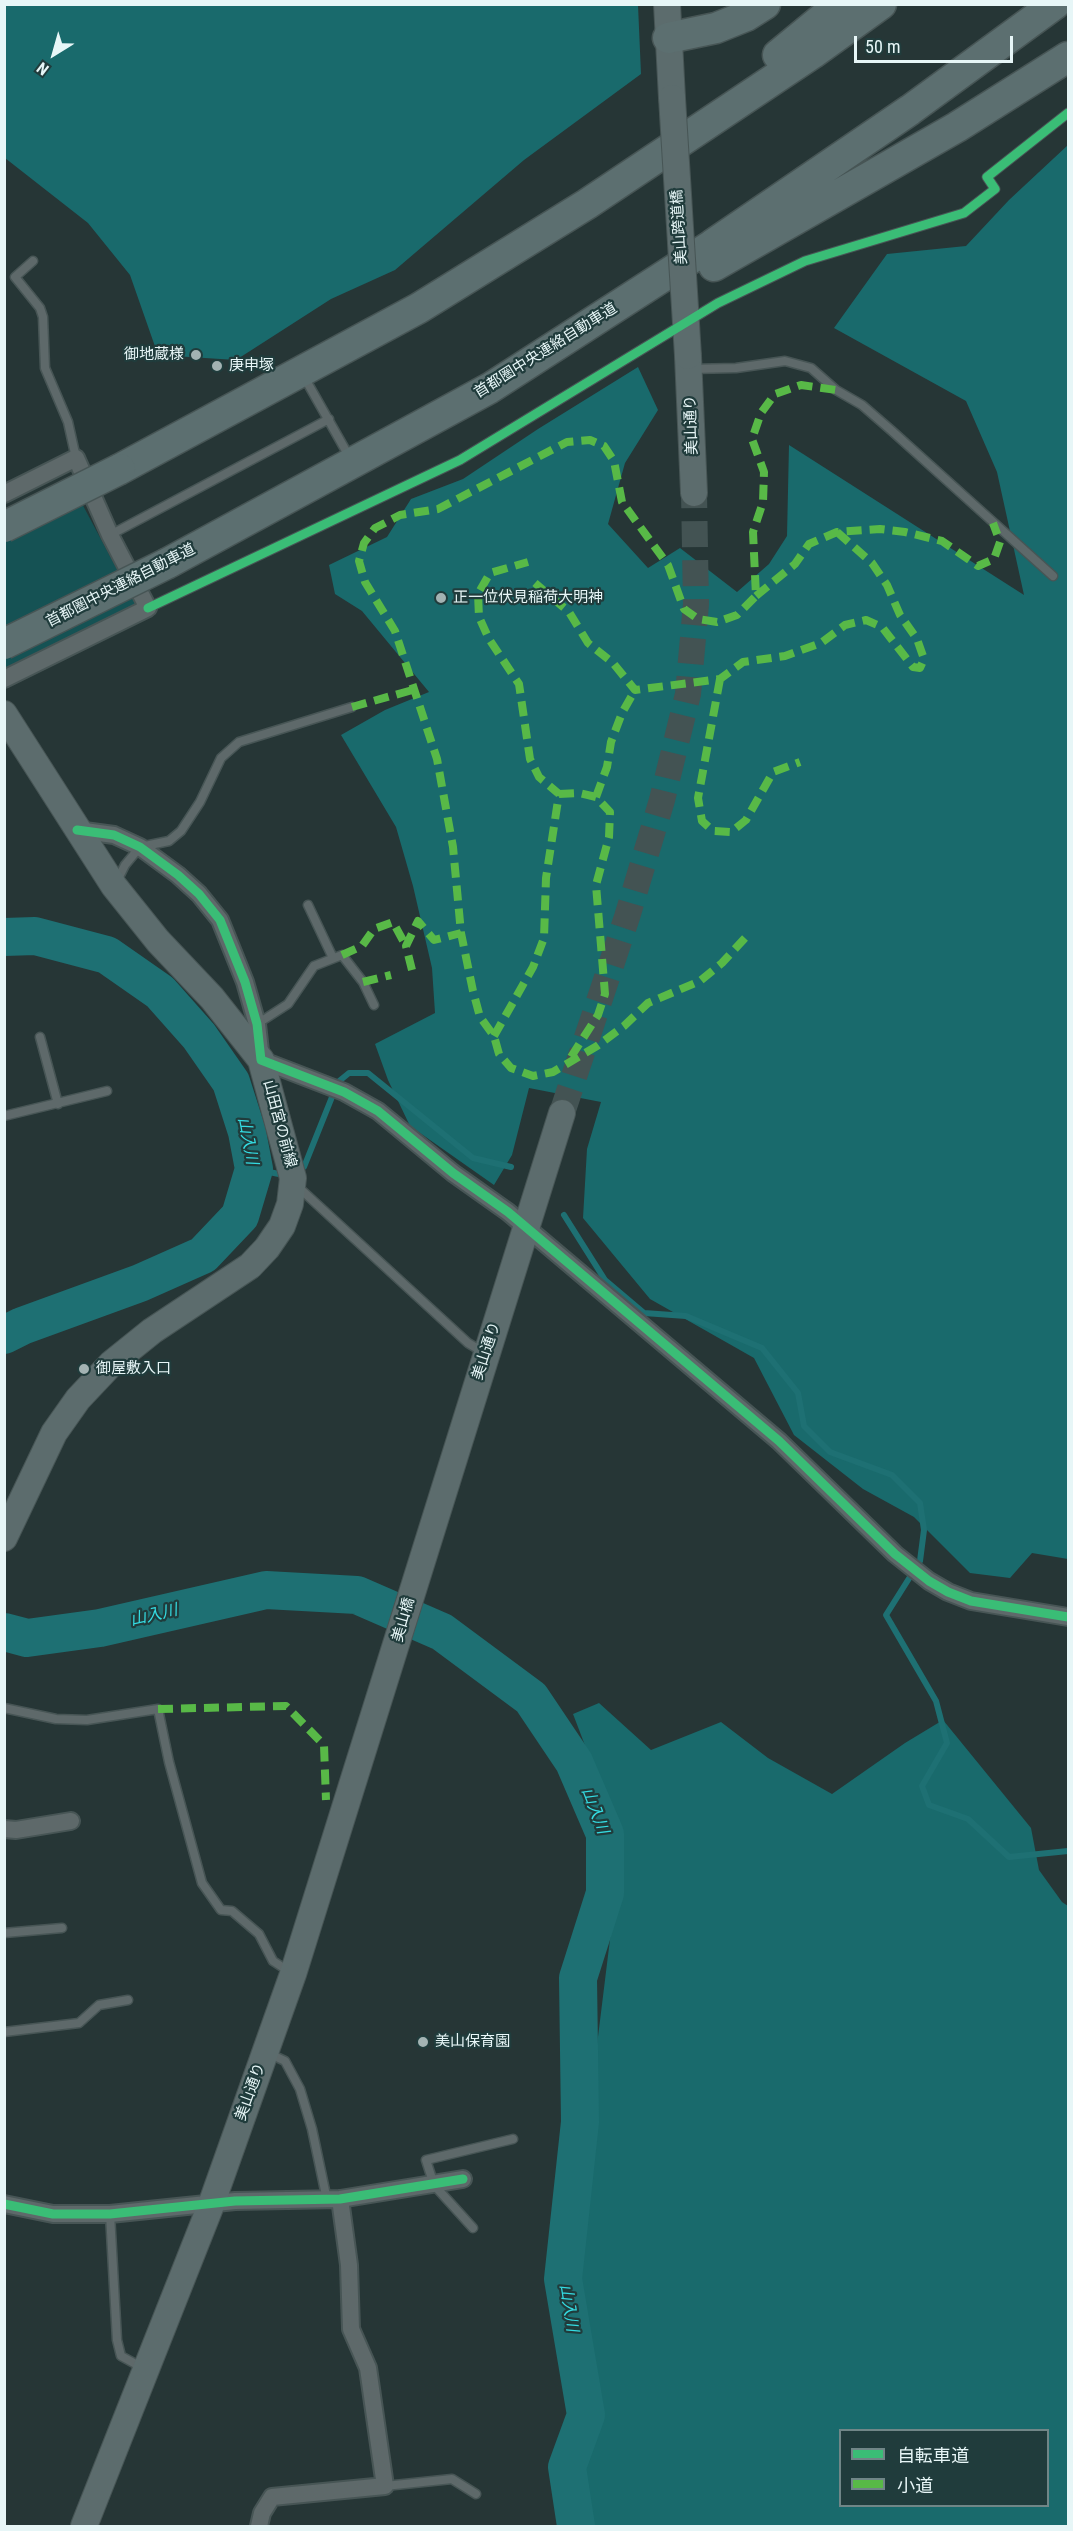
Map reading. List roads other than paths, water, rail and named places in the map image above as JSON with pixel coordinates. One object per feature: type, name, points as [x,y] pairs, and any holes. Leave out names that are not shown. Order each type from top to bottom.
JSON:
[{"type":"highway","points":[[668,38],[716,28],[746,16],[765,4]]},
{"type":"highway","points":[[587,204],[840,4]]},
{"type":"highway","points":[[4,527],[120,470],[419,308],[587,204],[813,53],[881,4]]},
{"type":"highway","name":"首都圏中央連絡自動車道","points":[[4,644],[168,563],[490,388],[712,245],[910,110],[1055,4]]},
{"type":"highway","points":[[490,388],[565,352],[957,127],[1068,57]]},
{"type":"main road","points":[[667,4],[668,38]]},
{"type":"main road","name":"美山跨道橋","points":[[668,38],[689,363]]},
{"type":"main road","name":"美山通り","points":[[689,363],[694,493]]},
{"type":"main road","name":"山田宮の前線","points":[[4,714],[114,886],[158,940],[212,998],[261,1060],[292,1176],[282,1226],[267,1248],[250,1266],[152,1331],[111,1364],[78,1399],[54,1433],[4,1538]]},
{"type":"main road","name":"美山通り","points":[[413,1590],[562,1113]]},
{"type":"main road","name":"美山橋","points":[[395,1650],[413,1590]]},
{"type":"main road","name":"美山通り","points":[[84,2526],[211,2205],[266,2052],[293,1974],[395,1650]]},
{"type":"street","points":[[4,494],[76,458],[110,535],[148,608],[4,679]]},
{"type":"street","points":[[77,830],[114,835],[140,847],[199,894],[220,920],[245,982],[257,1024],[261,1060],[344,1092],[378,1112],[526,1228],[779,1441],[903,1561],[926,1578],[948,1592],[971,1601],[1068,1617]]},
{"type":"street","points":[[4,1829],[16,1830],[71,1821]]},
{"type":"street","points":[[4,2204],[53,2214],[110,2214],[211,2205],[235,2200],[334,2199],[463,2179]]},
{"type":"street","points":[[259,2526],[262,2513],[272,2497],[385,2486],[368,2368],[351,2329],[348,2265],[334,2199]]},
{"type":"lane","points":[[148,608],[460,460],[718,303],[786,270],[805,261],[964,213],[995,189],[987,177],[1068,113]]},
{"type":"lane","points":[[33,261],[15,277],[40,308],[44,317],[45,368],[68,422],[76,458]]},
{"type":"lane","points":[[689,363],[736,368],[785,361],[811,368],[836,390],[862,405],[1053,576]]},
{"type":"lane","points":[[301,372],[353,463]]},
{"type":"lane","points":[[110,535],[329,419]]},
{"type":"lane","points":[[114,886],[125,865],[140,847],[168,841],[181,831],[200,802],[221,758],[239,742],[352,707]]},
{"type":"lane","points":[[308,905],[333,958]]},
{"type":"lane","points":[[257,1024],[288,1004],[314,966],[342,956],[363,982],[374,1005]]},
{"type":"lane","points":[[40,1037],[58,1104]]},
{"type":"lane","points":[[4,1116],[107,1091]]},
{"type":"lane","points":[[292,1176],[468,1343],[486,1354]]},
{"type":"lane","points":[[4,1708],[56,1719],[87,1720],[158,1709],[169,1762],[202,1883],[221,1910],[232,1911],[259,1934],[273,1961],[293,1974]]},
{"type":"lane","points":[[4,1933],[62,1928]]},
{"type":"lane","points":[[4,2032],[80,2023],[99,2005],[128,2000]]},
{"type":"lane","points":[[266,2052],[285,2061],[300,2089],[334,2199]]},
{"type":"lane","points":[[473,2228],[434,2185],[426,2160],[513,2139]]},
{"type":"lane","points":[[110,2214],[117,2340],[122,2356],[146,2370]]},
{"type":"lane","points":[[385,2486],[453,2479],[476,2494]]},
{"type":"waterway","name":"山入川","points":[[4,937],[35,936],[107,955],[160,992],[199,1036],[231,1082],[247,1132],[254,1169],[240,1216],[203,1255],[140,1283],[22,1326],[4,1335]]},
{"type":"waterway","points":[[295,1170],[304,1167],[338,1082],[349,1073],[368,1073],[473,1158],[511,1167]]},
{"type":"waterway","points":[[254,1169],[279,1174],[285,1172]]},
{"type":"waterway","points":[[564,1215],[605,1280],[644,1313],[686,1316],[762,1348],[798,1393],[804,1426],[830,1452],[892,1475],[920,1503],[924,1530],[920,1561],[886,1615],[936,1701],[947,1743],[922,1786],[929,1805],[968,1819],[1009,1857],[1068,1851]]},
{"type":"waterway","name":"山入川","points":[[4,1632],[27,1638],[100,1628],[266,1590],[357,1595],[442,1632],[531,1698],[574,1762],[605,1834],[605,1893],[578,1978],[580,2122],[563,2279],[586,2415],[567,2467],[576,2526]]},
{"type":"tunnel","points":[[562,1113],[627,917],[662,800],[688,694],[696,604],[694,493]]},
{"type":"place","name":"御地蔵様","points":[[196,355]]},
{"type":"place","name":"庚申塚","points":[[217,366]]},
{"type":"place","name":"正一位伏見稲荷大明神","points":[[441,598]]},
{"type":"place","name":"御屋敷入口","points":[[84,1369]]},
{"type":"place","name":"美山保育園","points":[[423,2042]]}]
